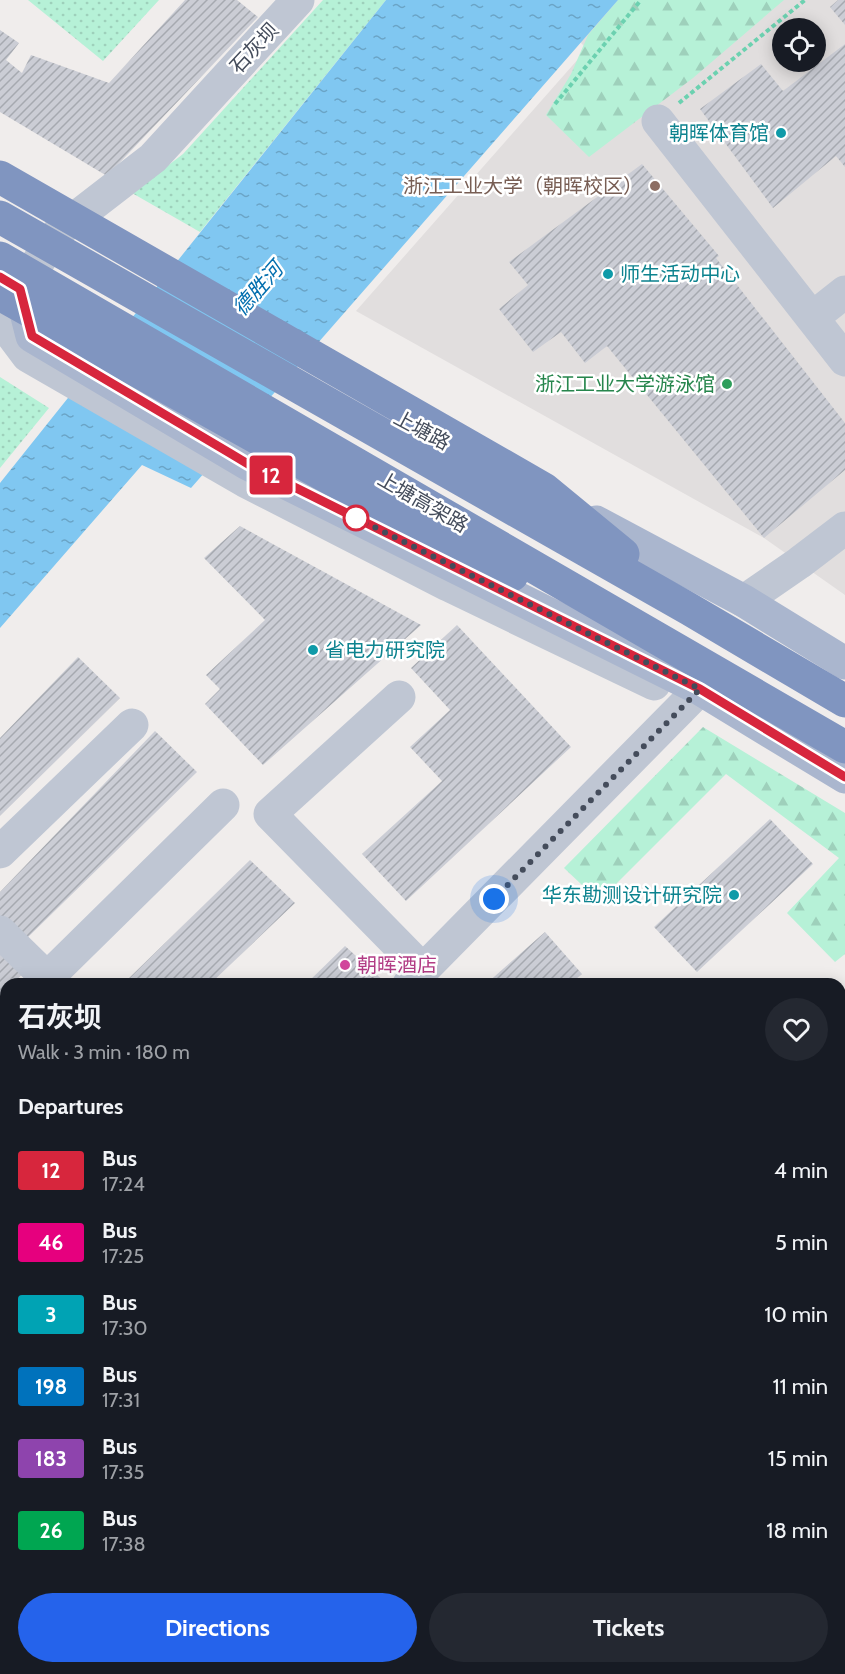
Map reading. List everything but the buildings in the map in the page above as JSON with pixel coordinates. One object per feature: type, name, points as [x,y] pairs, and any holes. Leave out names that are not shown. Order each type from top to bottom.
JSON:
[{"type":"highway","points":[[0,177],[544,489],[689,609]]},
{"type":"highway","name":"上塘高架路","points":[[0,217],[689,609],[845,701]]},
{"type":"highway","name":"上塘高架路","points":[[0,258],[845,747]]},
{"type":"highway","points":[[7,287],[470,556],[665,642]]},
{"type":"main road","name":"上塘路","points":[[0,196],[321,376],[744,601],[845,663]]},
{"type":"main road","points":[[7,287],[30,346],[246,472],[700,689],[845,777]]},
{"type":"street","name":"石灰坝","points":[[0,318],[7,287],[61,229],[153,158],[285,4]]},
{"type":"street","points":[[658,121],[845,360]]},
{"type":"street","points":[[812,318],[845,292]]},
{"type":"street","points":[[0,318],[30,346]]},
{"type":"street","points":[[744,601],[845,528]]},
{"type":"street","points":[[399,697],[270,814],[416,977],[700,689]]},
{"type":"street","points":[[0,852],[132,725]]},
{"type":"street","points":[[47,978],[223,805]]},
{"type":"street","points":[[0,932],[41,978]]},
{"type":"path","points":[[555,104],[641,0]]},
{"type":"path","points":[[658,121],[805,0]]},
{"type":"shaded area","name":"浙江工业大学（朝晖校区）","points":[[538,0],[845,0],[845,595],[764,538],[356,311],[587,49]]},
{"type":"green space","points":[[28,0],[159,0],[103,61]]},
{"type":"green space","points":[[323,0],[386,0],[200,232],[132,193],[183,154]]},
{"type":"green space","points":[[618,0],[784,0],[693,78],[589,157],[546,115],[571,74],[588,35]]},
{"type":"green space","points":[[0,377],[49,408],[0,468]]},
{"type":"green space","points":[[703,727],[845,813],[845,954],[835,962],[787,913],[839,858],[726,774],[599,901],[564,868]]},
{"type":"water","name":"德胜河","points":[[386,0],[618,0],[191,488],[142,465],[0,628],[0,483]]},
{"type":"bus line","name":"12","points":[[0,277],[20,289],[32,336],[248,464],[700,689],[845,777]]},
{"type":"place","name":"朝晖体育馆","points":[[781,133]]},
{"type":"place","name":"浙江工业大学（朝晖校区）","points":[[655,186]]},
{"type":"place","name":"师生活动中心","points":[[608,274]]},
{"type":"place","name":"浙江工业大学游泳馆","points":[[727,384]]},
{"type":"place","name":"省电力研究院","points":[[313,650]]},
{"type":"place","name":"华东勘测设计研究院","points":[[734,895]]},
{"type":"place","name":"朝晖酒店","points":[[345,965]]},
{"type":"route","points":[[356,518],[700,689],[494,899]]}]
